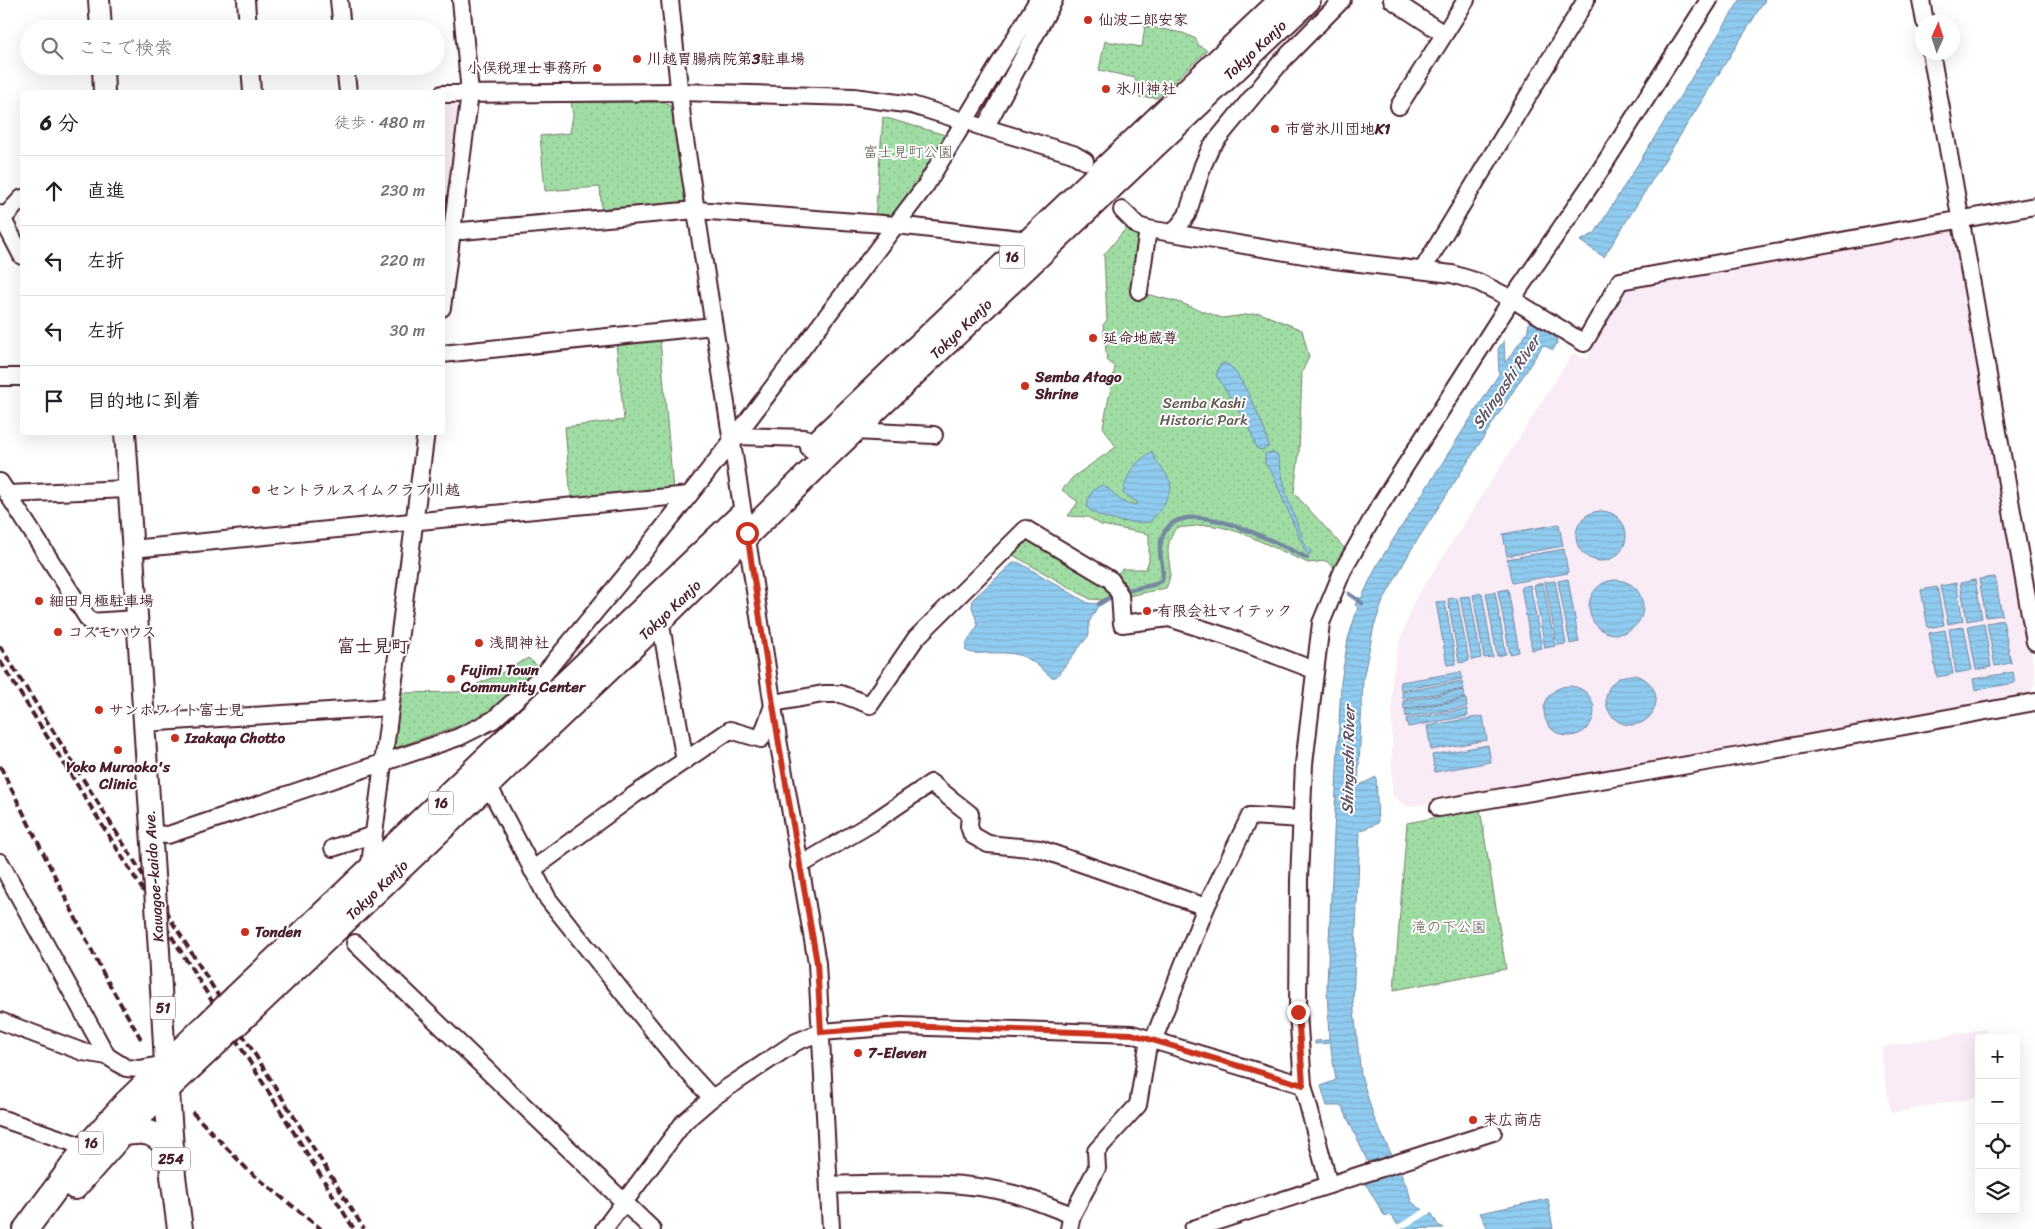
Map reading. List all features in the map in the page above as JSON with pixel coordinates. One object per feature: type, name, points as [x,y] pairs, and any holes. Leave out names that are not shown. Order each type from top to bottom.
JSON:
[{"type":"highway","name":"Tokyo Kanjo","points":[[42,1229],[61,1202],[121,1134],[166,1088],[209,1036],[487,783],[660,620],[818,442],[1282,0]]},
{"type":"highway","name":"Tokyo Kanjo","points":[[242,1006],[369,872],[745,523],[854,431],[1308,0]]},
{"type":"highway","name":"Tokyo Kanjo","points":[[26,1229],[85,1150],[126,1102],[165,1064],[209,1036]]},
{"type":"highway","name":"Kawagoe-kaido Ave.","points":[[165,1064],[170,1152],[180,1229]]},
{"type":"highway","points":[[121,1134],[144,1131],[154,1134],[162,1139],[170,1152]]},
{"type":"main road","points":[[99,0],[100,20]]},
{"type":"main road","points":[[103,75],[104,90]]},
{"type":"main road","name":"Kawagoe-kaido Ave.","points":[[125,435],[165,1064]]},
{"type":"street","points":[[246,0],[247,20]]},
{"type":"street","points":[[339,0],[341,20]]},
{"type":"street","points":[[445,288],[454,230],[470,93],[461,0]]},
{"type":"street","points":[[670,0],[679,92],[696,210],[734,438],[745,523],[799,866],[817,963],[831,1229]]},
{"type":"street","points":[[151,839],[459,738],[493,720],[544,675],[734,438],[896,225],[945,156],[1038,0]]},
{"type":"street","points":[[1054,0],[980,127],[1073,154],[1085,161]]},
{"type":"street","points":[[1174,232],[1187,215],[1203,165],[1211,148],[1281,62],[1342,0]]},
{"type":"street","points":[[1392,0],[1444,34]]},
{"type":"street","points":[[1399,106],[1466,0]]},
{"type":"street","points":[[1423,269],[1586,0]]},
{"type":"street","points":[[1329,1186],[1303,1085],[1298,1012],[1304,764],[1321,624],[1343,570],[1379,507],[1512,299],[1596,177],[1709,0]]},
{"type":"street","points":[[1921,0],[1924,15]]},
{"type":"street","points":[[1932,60],[2030,591],[2035,642]]},
{"type":"street","points":[[251,75],[252,90]]},
{"type":"street","points":[[346,75],[348,90]]},
{"type":"street","points":[[445,94],[679,92],[814,95],[884,99],[912,104],[957,119]]},
{"type":"street","points":[[20,200],[1,218],[20,252]]},
{"type":"street","points":[[1122,210],[1138,226],[1148,229],[1334,260],[1423,269],[1452,274],[1471,280],[1512,299],[1584,343],[1620,281],[2035,206]]},
{"type":"street","points":[[454,230],[462,231],[696,210],[896,225],[1029,240]]},
{"type":"street","points":[[1138,291],[1148,229]]},
{"type":"street","points":[[445,354],[714,326]]},
{"type":"street","points":[[0,377],[20,377]]},
{"type":"street","points":[[854,431],[934,436]]},
{"type":"street","points":[[369,872],[372,835],[426,435]]},
{"type":"street","points":[[734,438],[805,438],[818,442]]},
{"type":"street","points":[[4,488],[128,490]]},
{"type":"street","points":[[4,488],[90,622],[136,619]]},
{"type":"street","points":[[132,550],[689,495]]},
{"type":"street","points":[[774,703],[823,694],[841,694],[870,705],[916,638],[1026,529],[1111,580],[1120,595],[1116,629],[1169,618],[1228,637],[1314,670]]},
{"type":"street","points":[[660,620],[685,761]]},
{"type":"street","points":[[1440,808],[2035,702]]},
{"type":"street","points":[[532,870],[730,730],[761,739],[774,703]]},
{"type":"street","points":[[144,723],[390,707]]},
{"type":"street","points":[[487,783],[548,899],[570,930],[676,1059],[712,1098]]},
{"type":"street","points":[[799,866],[872,823],[931,783],[964,807],[970,814],[968,826],[972,835],[988,844],[1040,849],[1206,907]]},
{"type":"street","points":[[829,1185],[921,1183],[972,1186],[1014,1194],[1071,1222],[1097,1168],[1096,1151],[1138,1104],[1151,1040],[1206,907],[1250,816],[1302,819]]},
{"type":"street","points":[[334,848],[372,835]]},
{"type":"street","points":[[0,862],[107,1056]]},
{"type":"street","points":[[355,943],[652,1229]]},
{"type":"street","points":[[0,1021],[83,1052],[107,1056],[126,1068],[140,1070],[165,1064]]},
{"type":"street","points":[[604,1229],[679,1127],[712,1098],[796,1042],[821,1032],[901,1026],[1132,1034],[1303,1085]]},
{"type":"street","points":[[0,1118],[73,1143],[85,1150]]},
{"type":"street","points":[[1193,1229],[1493,1132]]},
{"type":"shaded area","points":[[445,101],[458,101],[464,109],[445,250]]},
{"type":"shaded area","points":[[1955,228],[1979,384],[2035,673],[2035,684],[2027,697],[1752,748],[1407,807],[1392,795],[1392,683],[1397,650],[1413,603],[1573,353],[1587,359],[1624,287]]},
{"type":"shaded area","points":[[1985,1029],[1986,1034],[1975,1034],[1975,1098],[1891,1113],[1882,1061],[1883,1047]]},
{"type":"green space","points":[[1145,26],[1183,33],[1196,39],[1199,46],[1207,50],[1157,98],[1139,97],[1135,78],[1099,70],[1105,41],[1142,47]]},
{"type":"green space","points":[[571,102],[663,102],[672,107],[687,205],[602,213],[600,187],[545,191],[540,136],[570,133],[573,115]]},
{"type":"green space","name":"富士見町公園","points":[[883,117],[949,136],[892,221],[875,220]]},
{"type":"green space","name":"Semba Kashi Historic Park","points":[[1127,227],[1139,233],[1150,261],[1146,294],[1178,302],[1222,318],[1260,313],[1302,330],[1309,357],[1302,372],[1299,453],[1294,493],[1347,551],[1336,569],[1326,561],[1308,563],[1242,533],[1221,527],[1206,525],[1176,528],[1169,545],[1170,573],[1166,588],[1124,597],[1114,577],[1122,569],[1146,569],[1149,560],[1149,534],[1101,525],[1088,517],[1068,516],[1078,502],[1062,490],[1073,477],[1116,447],[1103,427],[1115,367],[1107,360],[1103,325],[1107,320],[1104,255]]},
{"type":"green space","points":[[660,339],[673,490],[571,500],[565,427],[624,420],[616,343]]},
{"type":"green space","points":[[1027,539],[1104,582],[1112,594],[1104,600],[1090,599],[1011,554]]},
{"type":"green space","points":[[528,658],[539,667],[487,716],[394,748],[390,743],[397,693],[459,692],[496,676]]},
{"type":"green space","name":"滝の下公園","points":[[1480,809],[1506,969],[1394,990],[1407,823]]},
{"type":"water","points":[[1740,0],[1765,0],[1604,257],[1580,241],[1595,233]]},
{"type":"water","name":"Shingashi River","points":[[1530,319],[1550,332],[1558,341],[1553,350],[1543,345],[1411,550],[1383,601],[1374,626],[1363,679],[1358,786],[1376,777],[1378,823],[1360,831],[1353,1002],[1361,1075],[1374,1118],[1408,1189],[1411,1201],[1432,1214],[1438,1225],[1444,1228],[1400,1229],[1392,1216],[1384,1215],[1357,1169],[1369,1165],[1342,1106],[1327,1106],[1321,1086],[1336,1080],[1330,1043],[1315,1044],[1315,1041],[1329,1040],[1327,984],[1341,682],[1348,639],[1358,607],[1355,605],[1359,597],[1361,599],[1377,565],[1499,374],[1498,349],[1504,340],[1505,363],[1527,333]]},
{"type":"water","points":[[1225,363],[1238,375],[1258,414],[1269,446],[1262,450],[1256,448],[1250,429],[1216,375],[1220,365]]},
{"type":"water","points":[[1152,451],[1169,478],[1171,489],[1162,508],[1150,522],[1125,522],[1108,519],[1087,507],[1091,493],[1103,485],[1120,500],[1136,505],[1137,502],[1123,493],[1125,485],[1132,469]]},
{"type":"water","points":[[1272,452],[1278,456],[1287,497],[1306,547],[1311,551],[1309,555],[1305,551],[1272,473],[1265,464],[1265,454]]},
{"type":"water","points":[[1606,511],[1619,518],[1625,526],[1625,546],[1619,554],[1611,560],[1596,561],[1583,554],[1577,546],[1576,531],[1583,518],[1591,512]]},
{"type":"water","points":[[1559,524],[1563,546],[1507,556],[1503,534]]},
{"type":"water","points":[[1564,549],[1568,573],[1512,583],[1507,559]]},
{"type":"water","points":[[1014,562],[1020,563],[1088,603],[1099,604],[1089,622],[1089,635],[1056,677],[1051,677],[1023,656],[1008,653],[971,653],[965,650],[967,642],[978,625],[972,607],[973,599]]},
{"type":"water","points":[[1995,577],[2002,615],[1986,617],[1979,579]]},
{"type":"water","points":[[1568,579],[1579,642],[1570,644],[1558,581]]},
{"type":"water","points":[[1611,580],[1621,580],[1631,584],[1639,592],[1643,607],[1639,622],[1631,630],[1621,634],[1611,634],[1601,630],[1593,622],[1589,612],[1589,602],[1593,592],[1601,584]]},
{"type":"water","points":[[1975,580],[1982,618],[1967,621],[1960,583]]},
{"type":"water","points":[[1555,581],[1566,644],[1557,645],[1545,582]]},
{"type":"water","points":[[1543,583],[1555,646],[1545,648],[1534,585]]},
{"type":"water","points":[[1956,583],[1963,621],[1948,624],[1940,586]]},
{"type":"water","points":[[1530,585],[1542,648],[1532,650],[1521,587]]},
{"type":"water","points":[[1937,587],[1944,625],[1928,628],[1921,590]]},
{"type":"water","points":[[1508,589],[1519,652],[1510,654],[1498,591]]},
{"type":"water","points":[[1495,592],[1506,654],[1497,656],[1486,593]]},
{"type":"water","points":[[1482,593],[1493,657],[1484,658],[1473,595]]},
{"type":"water","points":[[1470,596],[1481,658],[1472,660],[1460,597]]},
{"type":"water","points":[[1457,598],[1469,661],[1459,663],[1448,599]]},
{"type":"water","points":[[1445,601],[1456,664],[1447,665],[1436,602]]},
{"type":"water","points":[[2003,620],[2011,663],[1995,666],[1987,623]]},
{"type":"water","points":[[1984,623],[1991,667],[1976,670],[1968,626]]},
{"type":"water","points":[[1964,627],[1972,670],[1956,673],[1949,629]]},
{"type":"water","points":[[1945,630],[1953,674],[1937,677],[1929,633]]},
{"type":"water","points":[[1461,672],[1462,679],[1401,690],[1400,682]]},
{"type":"water","points":[[2013,672],[2015,683],[1975,690],[1973,679]]},
{"type":"water","points":[[1631,675],[1640,677],[1651,686],[1656,700],[1654,709],[1645,720],[1631,725],[1622,723],[1611,714],[1606,700],[1608,691],[1617,680]]},
{"type":"water","points":[[1462,681],[1464,689],[1403,699],[1402,692]]},
{"type":"water","points":[[1569,686],[1579,688],[1587,693],[1592,701],[1594,711],[1592,721],[1587,729],[1579,734],[1569,736],[1559,734],[1551,729],[1546,721],[1544,711],[1546,701],[1551,693],[1559,688]]},
{"type":"water","points":[[1464,690],[1465,698],[1404,709],[1403,701]]},
{"type":"water","points":[[1466,699],[1467,707],[1406,717],[1405,710]]},
{"type":"water","points":[[1467,709],[1468,716],[1408,727],[1406,719]]},
{"type":"water","points":[[1483,716],[1487,740],[1431,750],[1427,726]]},
{"type":"water","points":[[1488,745],[1491,762],[1435,772],[1432,755]]},
{"type":"water","points":[[1548,1199],[1553,1229],[1488,1229],[1480,1213]]},
{"type":"pier","points":[[1426,1208],[1433,1212],[1402,1229],[1397,1229],[1396,1226]]},
{"type":"waterway","points":[[1123,591],[1153,585],[1162,580],[1163,569],[1160,548],[1163,535],[1174,523],[1190,518],[1210,519],[1232,525],[1255,533],[1307,558]]},
{"type":"waterway","points":[[1099,604],[1115,594]]},
{"type":"waterway","points":[[1349,594],[1362,603]]},
{"type":"railway","points":[[0,646],[364,1229]]},
{"type":"railway","points":[[0,661],[354,1229]]},
{"type":"railway","points":[[0,766],[104,975],[141,1039]]},
{"type":"railway","points":[[192,1112],[249,1171],[321,1229]]},
{"type":"place","name":"仙波二郎安家","points":[[1088,20]]},
{"type":"place","name":"川越胃腸病院第3駐車場","points":[[637,59]]},
{"type":"place","name":"小俣税理士事務所","points":[[597,68]]},
{"type":"place","name":"氷川神社","points":[[1106,89]]},
{"type":"place","name":"市営氷川団地K1","points":[[1275,129]]},
{"type":"place","name":"延命地蔵尊","points":[[1093,338]]},
{"type":"place","name":"Semba Atago Shrine","points":[[1025,386]]},
{"type":"place","name":"セントラルスイムクラブ川越","points":[[256,490]]},
{"type":"place","name":"細田月極駐車場","points":[[39,601]]},
{"type":"place","name":"有限会社マイテック","points":[[1147,611]]},
{"type":"place","name":"コスモハウス","points":[[58,632]]},
{"type":"place","name":"浅間神社","points":[[479,643]]},
{"type":"place","name":"Fujimi Town Community Center","points":[[451,679]]},
{"type":"place","name":"サンホワイト富士見","points":[[99,710]]},
{"type":"place","name":"Izakaya Chotto","points":[[175,738]]},
{"type":"place","name":"Yoko Muraoka's Clinic","points":[[118,750]]},
{"type":"place","name":"Tonden","points":[[245,932]]},
{"type":"place","name":"7-Eleven","points":[[858,1053]]},
{"type":"place","name":"末広商店","points":[[1473,1120]]},
{"type":"district","name":"富士見町","points":[[373,646]]},
{"type":"route","points":[[747,533],[779,744],[817,963],[821,1032],[901,1026],[1132,1034],[1303,1085],[1298,1012]]}]
